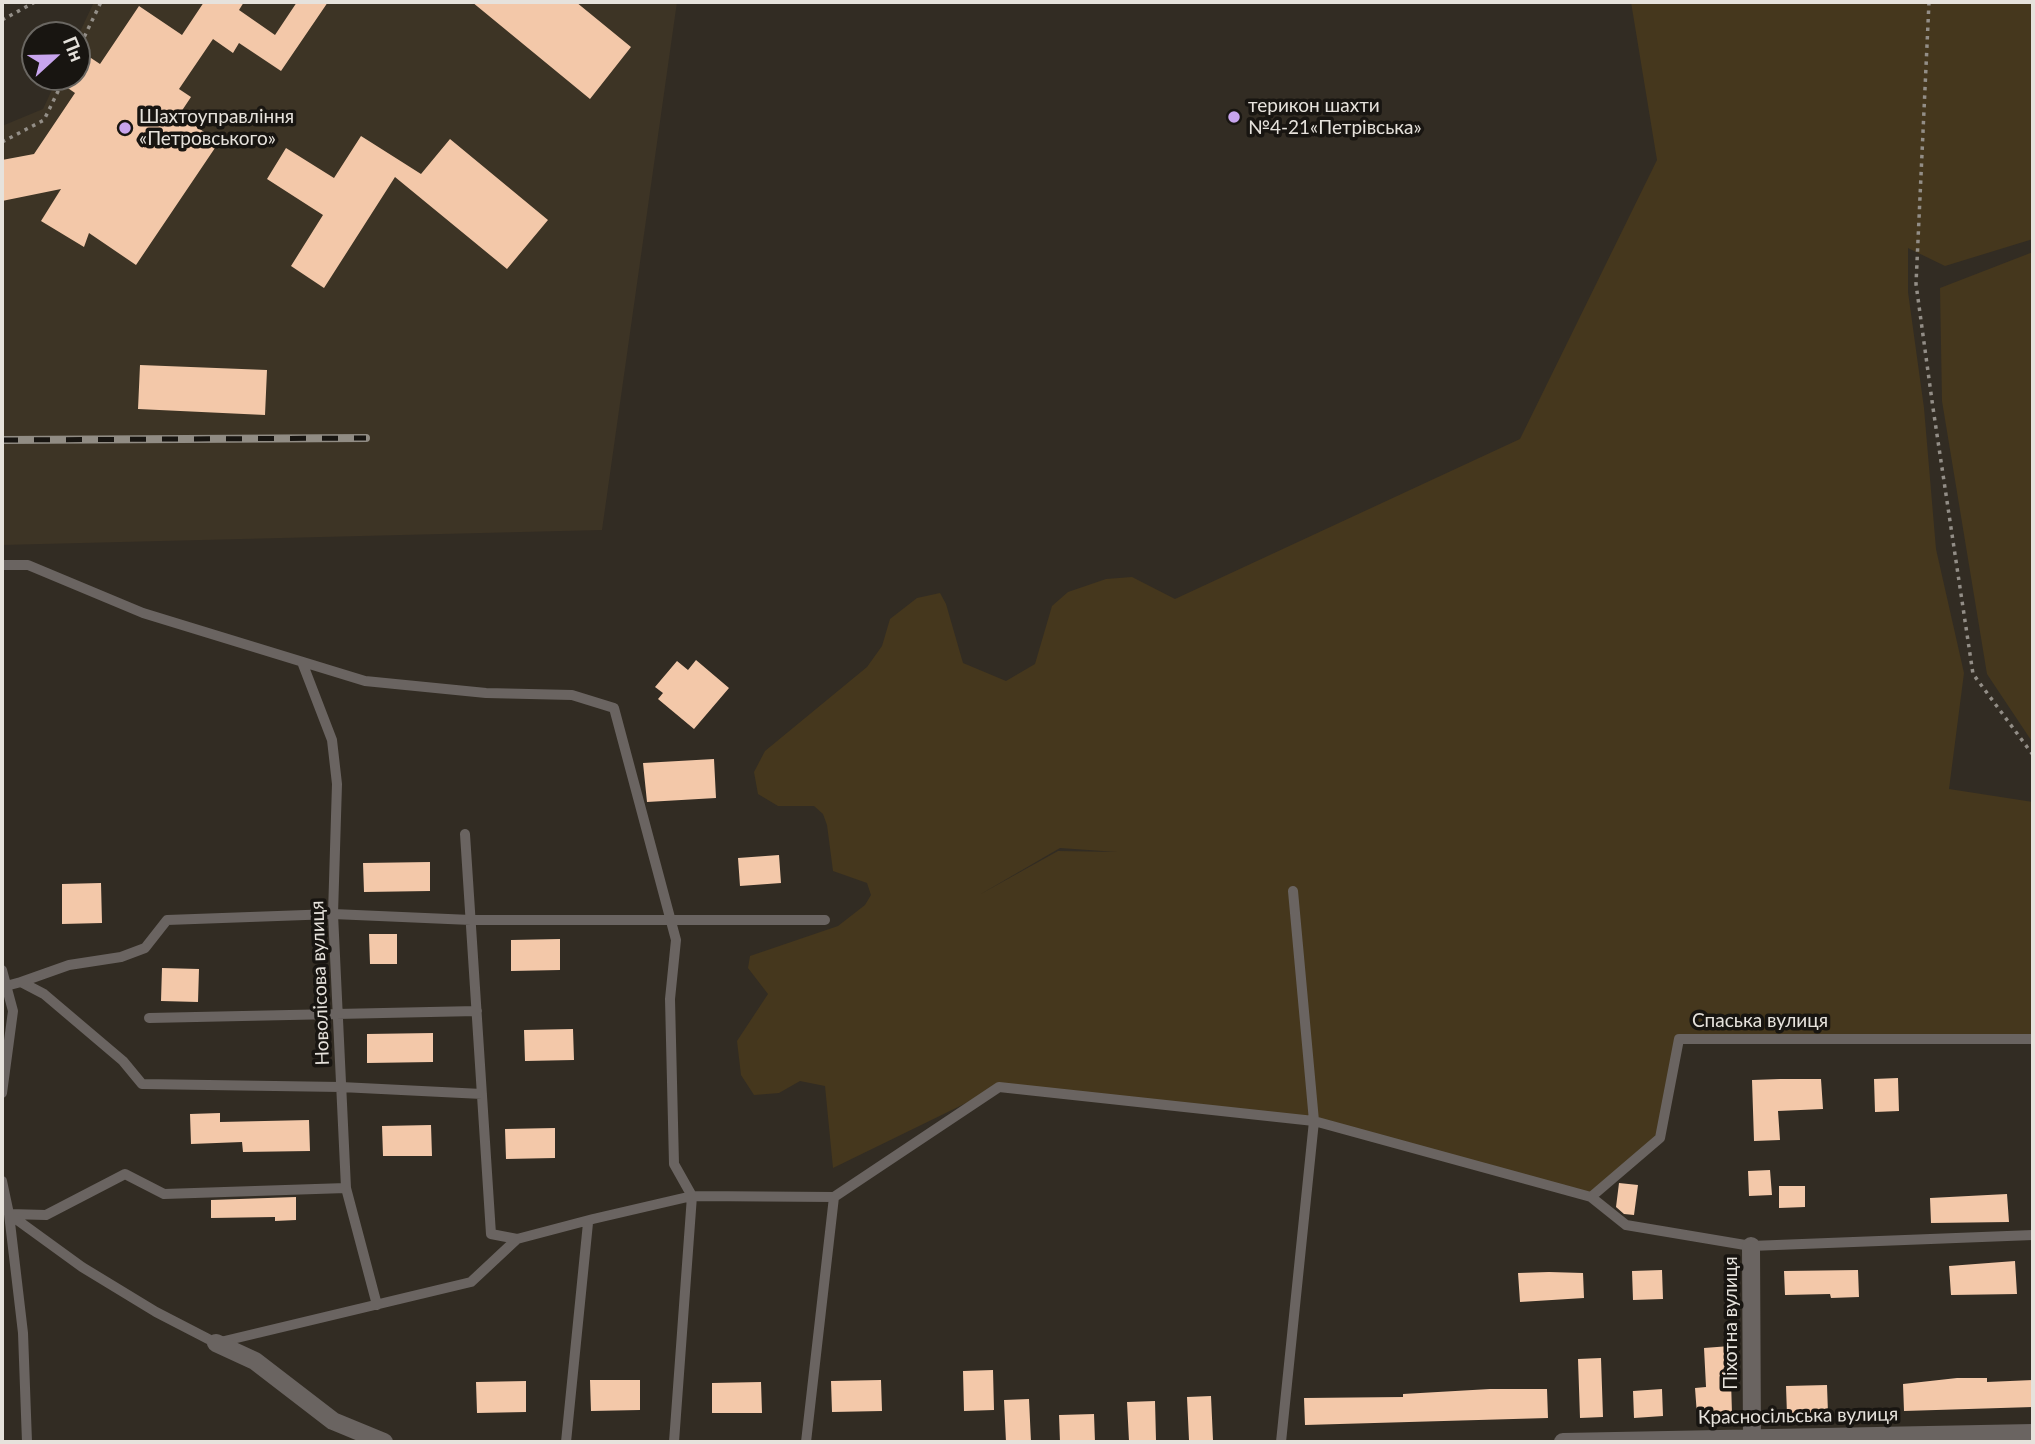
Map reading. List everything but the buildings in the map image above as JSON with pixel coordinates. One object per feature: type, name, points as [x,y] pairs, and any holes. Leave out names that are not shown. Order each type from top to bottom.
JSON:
[{"type":"street","name":"Піхотна вулиця","points":[[1751,1247],[1752,1440]]},
{"type":"street","points":[[216,1343],[256,1361],[333,1421],[384,1442]]},
{"type":"street","name":"Красносільська вулиця","points":[[1563,1442],[2033,1433]]},
{"type":"lane","points":[[2,565],[28,565],[143,612],[365,681],[486,693],[572,695],[614,708],[676,940],[670,999],[674,1164],[692,1196],[674,1442]]},
{"type":"lane","name":"Новолісова вулиця","points":[[302,662],[332,740],[337,784],[333,914],[346,1188],[377,1305]]},
{"type":"lane","points":[[465,834],[491,1234],[517,1239],[692,1196],[834,1198],[999,1087],[1314,1121],[1591,1197],[1626,1225],[1751,1247],[2033,1235]]},
{"type":"lane","points":[[1281,1442],[1314,1121],[1293,891]]},
{"type":"lane","points":[[6,986],[69,965],[121,957],[145,948],[167,920],[333,914],[471,920],[825,920]]},
{"type":"lane","points":[[2,970],[13,1011],[2,1093]]},
{"type":"lane","points":[[21,982],[44,994],[122,1061],[142,1084],[341,1087],[482,1094]]},
{"type":"lane","points":[[149,1018],[477,1011]]},
{"type":"lane","name":"Спаська вулиця","points":[[1591,1197],[1660,1138],[1679,1038],[2033,1039]]},
{"type":"lane","points":[[9,1214],[46,1215],[125,1174],[164,1194],[346,1188]]},
{"type":"lane","points":[[2,1181],[9,1214],[23,1333],[27,1442]]},
{"type":"lane","points":[[806,1442],[834,1198]]},
{"type":"lane","points":[[9,1214],[82,1267],[156,1312],[216,1343],[471,1282],[517,1239]]},
{"type":"lane","points":[[566,1442],[588,1223]]},
{"type":"path","points":[[2,20],[35,2]]},
{"type":"path","points":[[91,23],[101,2]]},
{"type":"path","points":[[1928,2],[1916,284],[1933,408],[1973,674],[2033,755]]},
{"type":"path","points":[[2,141],[44,120],[58,91]]},
{"type":"shaded area","points":[[94,2],[677,2],[602,530],[2,545],[2,126],[43,109],[51,91],[91,91],[91,21],[85,21]]},
{"type":"shaded area","points":[[1631,2],[2033,2],[2033,239],[1945,266],[1908,248],[1908,292],[1924,408],[1936,549],[1964,673],[1949,789],[2033,802],[2033,1039],[1679,1039],[1660,1138],[1591,1197],[1314,1121],[999,1087],[833,1168],[825,1086],[800,1081],[779,1093],[754,1095],[741,1075],[737,1041],[768,994],[748,968],[750,956],[838,926],[865,905],[871,895],[867,883],[833,871],[823,814],[814,806],[778,806],[758,794],[754,772],[765,751],[867,667],[882,646],[890,619],[917,598],[940,593],[946,604],[963,663],[1006,681],[1035,664],[1052,606],[1068,592],[1106,579],[1132,577],[1175,599],[1520,439],[1657,160]],"holes":[[[1060,848],[1117,852],[1058,851],[979,895]]]},
{"type":"shaded area","points":[[2033,252],[2033,743],[1987,674],[1942,401],[1940,288]]},
{"type":"railway","points":[[2,440],[366,438]]},
{"type":"place","name":"терикон шахти №4-21«Петрівська»","points":[[1234,117]]},
{"type":"place","name":"Шахтоуправління «Петровського»","points":[[125,128]]}]
